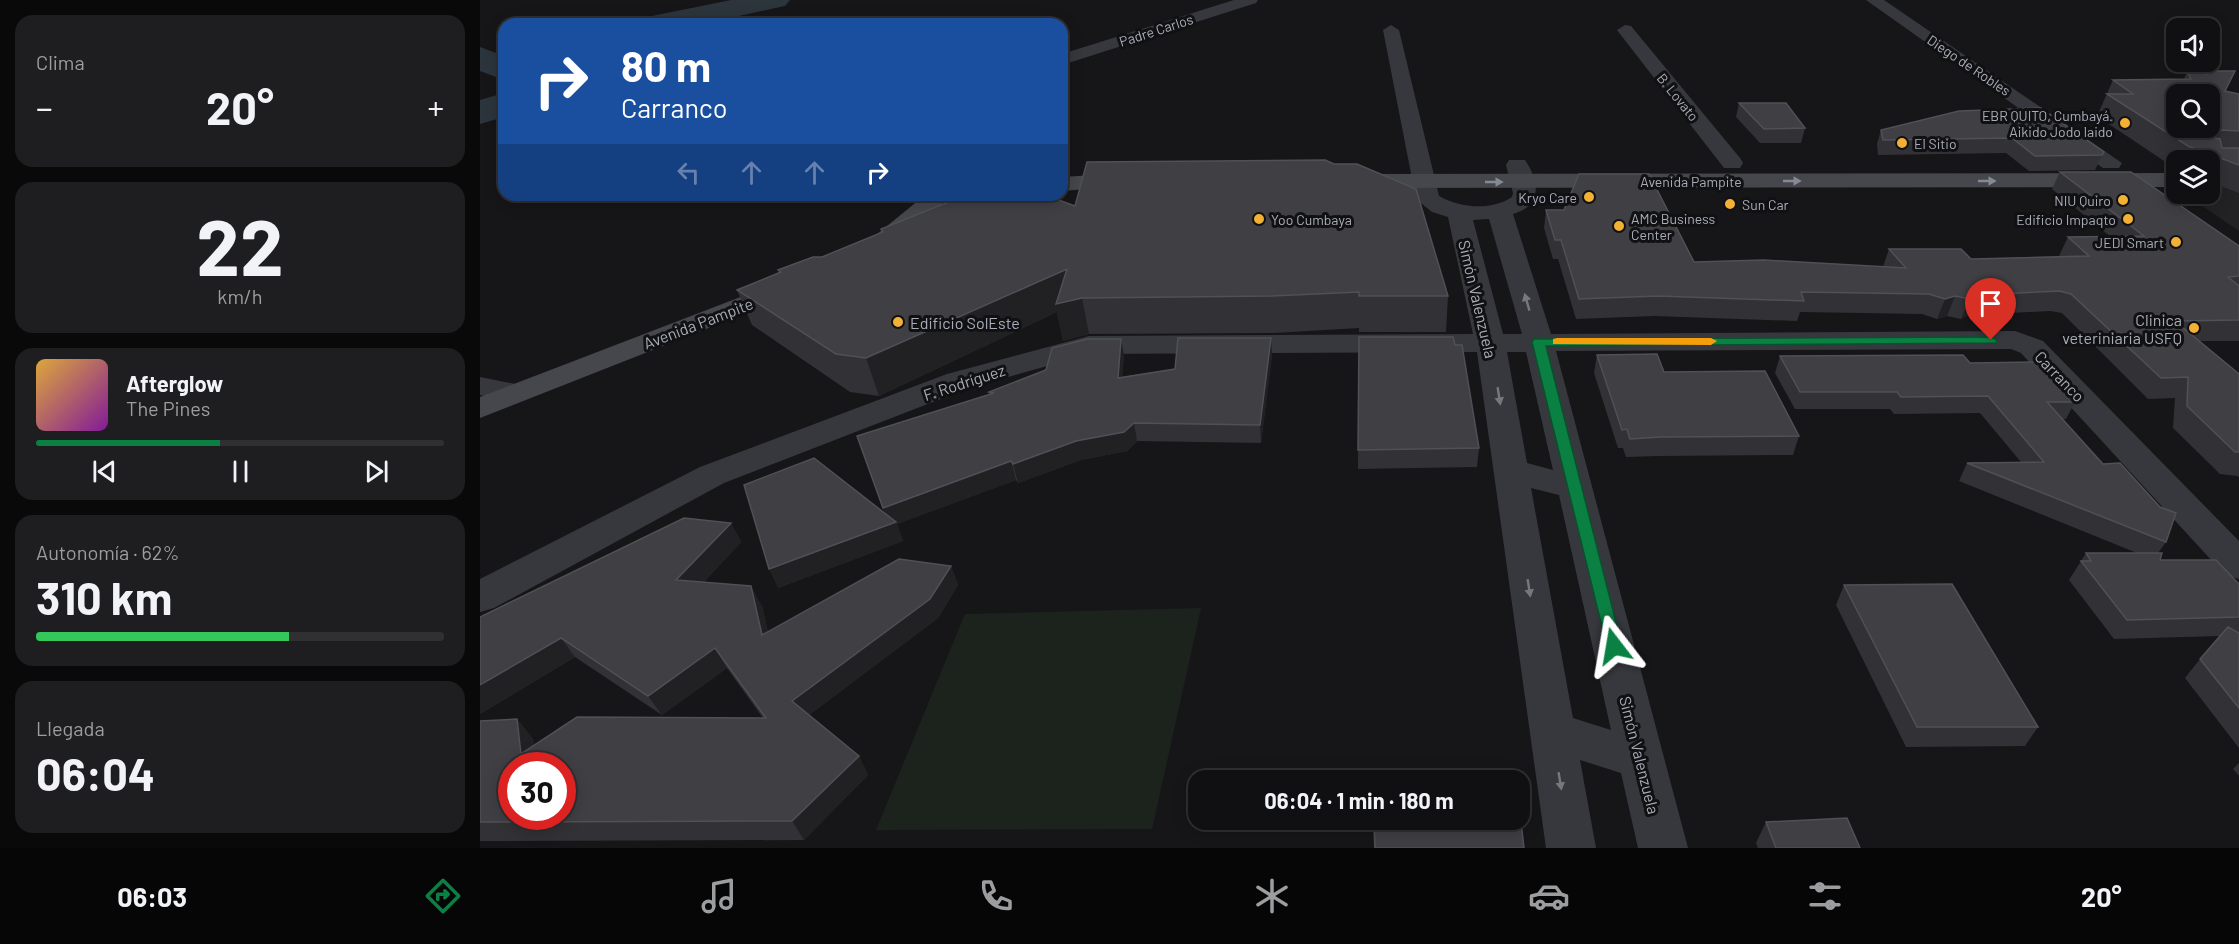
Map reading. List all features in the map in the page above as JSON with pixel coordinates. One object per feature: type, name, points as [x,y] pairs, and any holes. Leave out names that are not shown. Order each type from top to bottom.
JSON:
[{"type":"street","name":"Padre Carlos","points":[[1068,58],[1250,0]]},
{"type":"street","name":"Diego de Robles","points":[[1874,0],[2163,201]]},
{"type":"street","points":[[1391,30],[1428,199],[1440,206],[1459,212],[1499,210],[1522,201],[1525,194],[1520,173]]},
{"type":"street","name":"B. Lovato","points":[[1625,30],[1732,163]]},
{"type":"street","name":"Avenida Pampite","points":[[1335,174],[1520,173],[1732,163],[2166,163]]},
{"type":"street","points":[[1732,163],[1747,181]]},
{"type":"street","points":[[1068,166],[1148,173],[1068,183]]},
{"type":"street","name":"Avenida Pampite","points":[[1520,173],[1747,181],[2166,180]]},
{"type":"street","points":[[866,254],[918,215],[949,203]]},
{"type":"street","name":"Simón Valenzuela","points":[[1499,210],[1539,342],[1663,848]]},
{"type":"street","name":"Simón Valenzuela","points":[[1459,212],[1490,342],[1570,848]]},
{"type":"street","name":"Avenida Pampite","points":[[480,408],[813,277]]},
{"type":"street","name":"Carranco","points":[[1490,342],[2024,342],[2239,565]]},
{"type":"street","name":"F. Rodríguez","points":[[480,597],[712,475],[958,381],[1089,345],[1490,342]]},
{"type":"street","points":[[480,386],[514,393]]},
{"type":"street","points":[[1510,470],[1575,488]]},
{"type":"street","points":[[1552,731],[1641,760]]},
{"type":"shaded area","points":[[2220,183],[2239,183],[2239,231],[2200,204],[2220,204]]},
{"type":"shaded area","points":[[1201,608],[1152,829],[876,830],[965,614]]},
{"type":"building","points":[[2235,71],[2225,91],[2239,94],[2239,131],[2220,131],[2220,84],[2166,84],[2166,132],[2107,94],[2133,94],[2113,80],[2191,79],[2188,72],[2207,74]]},
{"type":"building","points":[[1739,103],[1786,103],[1805,128],[1764,129]]},
{"type":"building","points":[[2041,108],[2104,152],[2102,155],[2035,156],[2012,138],[1883,140],[1881,130],[1959,111]]},
{"type":"building","points":[[2176,138],[2220,139],[2222,148],[2239,148],[2239,165],[2220,158],[2220,150],[2199,150]]},
{"type":"building","points":[[1325,160],[1334,164],[1357,164],[1416,189],[1448,296],[1359,296],[1359,292],[1272,296],[1082,298],[1056,304],[1067,269],[866,358],[836,354],[737,290],[781,272],[778,270],[813,257],[822,257],[883,232],[881,229],[951,201],[1061,201],[1075,206],[1087,162]]},
{"type":"building","points":[[2060,172],[2131,172],[2166,196],[2166,204],[2178,204],[2239,246],[2239,276],[2228,277],[2239,286],[2239,320],[2175,321],[2239,374],[2239,452],[2235,452],[2187,406],[2188,377],[2161,378],[2071,294],[2059,291],[1978,295],[1970,299],[1955,296],[1945,299],[1929,294],[1801,292],[1804,301],[1658,296],[1579,299],[1561,240],[1555,240],[1546,210],[1564,210],[1579,174],[1649,174],[1694,262],[1764,260],[1906,268],[1889,249],[1961,249],[1971,259],[2089,256],[2068,237],[2144,236]]},
{"type":"building","points":[[1359,337],[1453,337],[1455,345],[1462,345],[1479,448],[1358,450]]},
{"type":"building","points":[[1178,338],[1271,338],[1260,425],[1134,423],[1124,432],[1076,441],[1013,464],[1011,461],[883,508],[857,436],[994,393],[989,392],[1046,370],[1052,348],[1087,339],[1121,339],[1118,378],[1175,369]]},
{"type":"building","points":[[1657,354],[1664,372],[1765,371],[1799,436],[1630,439],[1627,429],[1622,430],[1597,355]]},
{"type":"building","points":[[1963,355],[1970,363],[2037,362],[2075,402],[2047,402],[2103,464],[2120,463],[2160,507],[2176,513],[2166,542],[1967,463],[2044,462],[1988,396],[1901,397],[1897,392],[1800,392],[1780,356]]},
{"type":"building","points":[[814,458],[896,522],[769,569],[744,485]]},
{"type":"building","points":[[684,518],[731,523],[676,580],[751,586],[762,635],[899,559],[951,566],[930,599],[792,701],[859,756],[792,821],[576,822],[576,752],[524,752],[577,717],[766,718],[715,648],[648,696],[561,638],[480,685],[480,617]]},
{"type":"building","points":[[2086,553],[2162,553],[2160,560],[2216,560],[2239,584],[2239,617],[2127,620],[2081,561],[2091,561]]},
{"type":"building","points":[[1952,584],[2038,727],[1917,727],[1844,585]]},
{"type":"building","points":[[2228,627],[2239,633],[2239,708],[2200,659]]},
{"type":"building","points":[[517,719],[521,752],[498,752],[498,822],[480,822],[480,721]]},
{"type":"building","points":[[1847,818],[1860,848],[1776,848],[1766,822]]},
{"type":"building","points":[[1374,830],[1522,830],[1524,848],[1375,848]]},
{"type":"waterway","points":[[687,18],[775,0]]},
{"type":"waterway","points":[[480,57],[498,67]]},
{"type":"waterway","points":[[480,113],[498,106]]},
{"type":"slow traffic","points":[[1557,342],[1711,341]]},
{"type":"place","name":"EBR QUITO, Cumbayá. Aikido Jodo laido","points":[[2125,123]]},
{"type":"place","name":"El Sitio","points":[[1902,143]]},
{"type":"place","name":"Kryo Care","points":[[1589,197]]},
{"type":"place","name":"NIU Quiro","points":[[2123,200]]},
{"type":"place","name":"Sun Car","points":[[1730,204]]},
{"type":"place","name":"Yoo Cumbaya","points":[[1259,219]]},
{"type":"place","name":"Edificio Impaqto","points":[[2128,219]]},
{"type":"place","name":"AMC Business Center","points":[[1619,226]]},
{"type":"place","name":"JEDI Smart","points":[[2176,242]]},
{"type":"place","name":"Edificio SolEste","points":[[898,322]]},
{"type":"place","name":"Clinica veteriniaria USFQ","points":[[2194,328]]},
{"type":"route","points":[[1614,646],[1539,342],[1991,340]]}]
